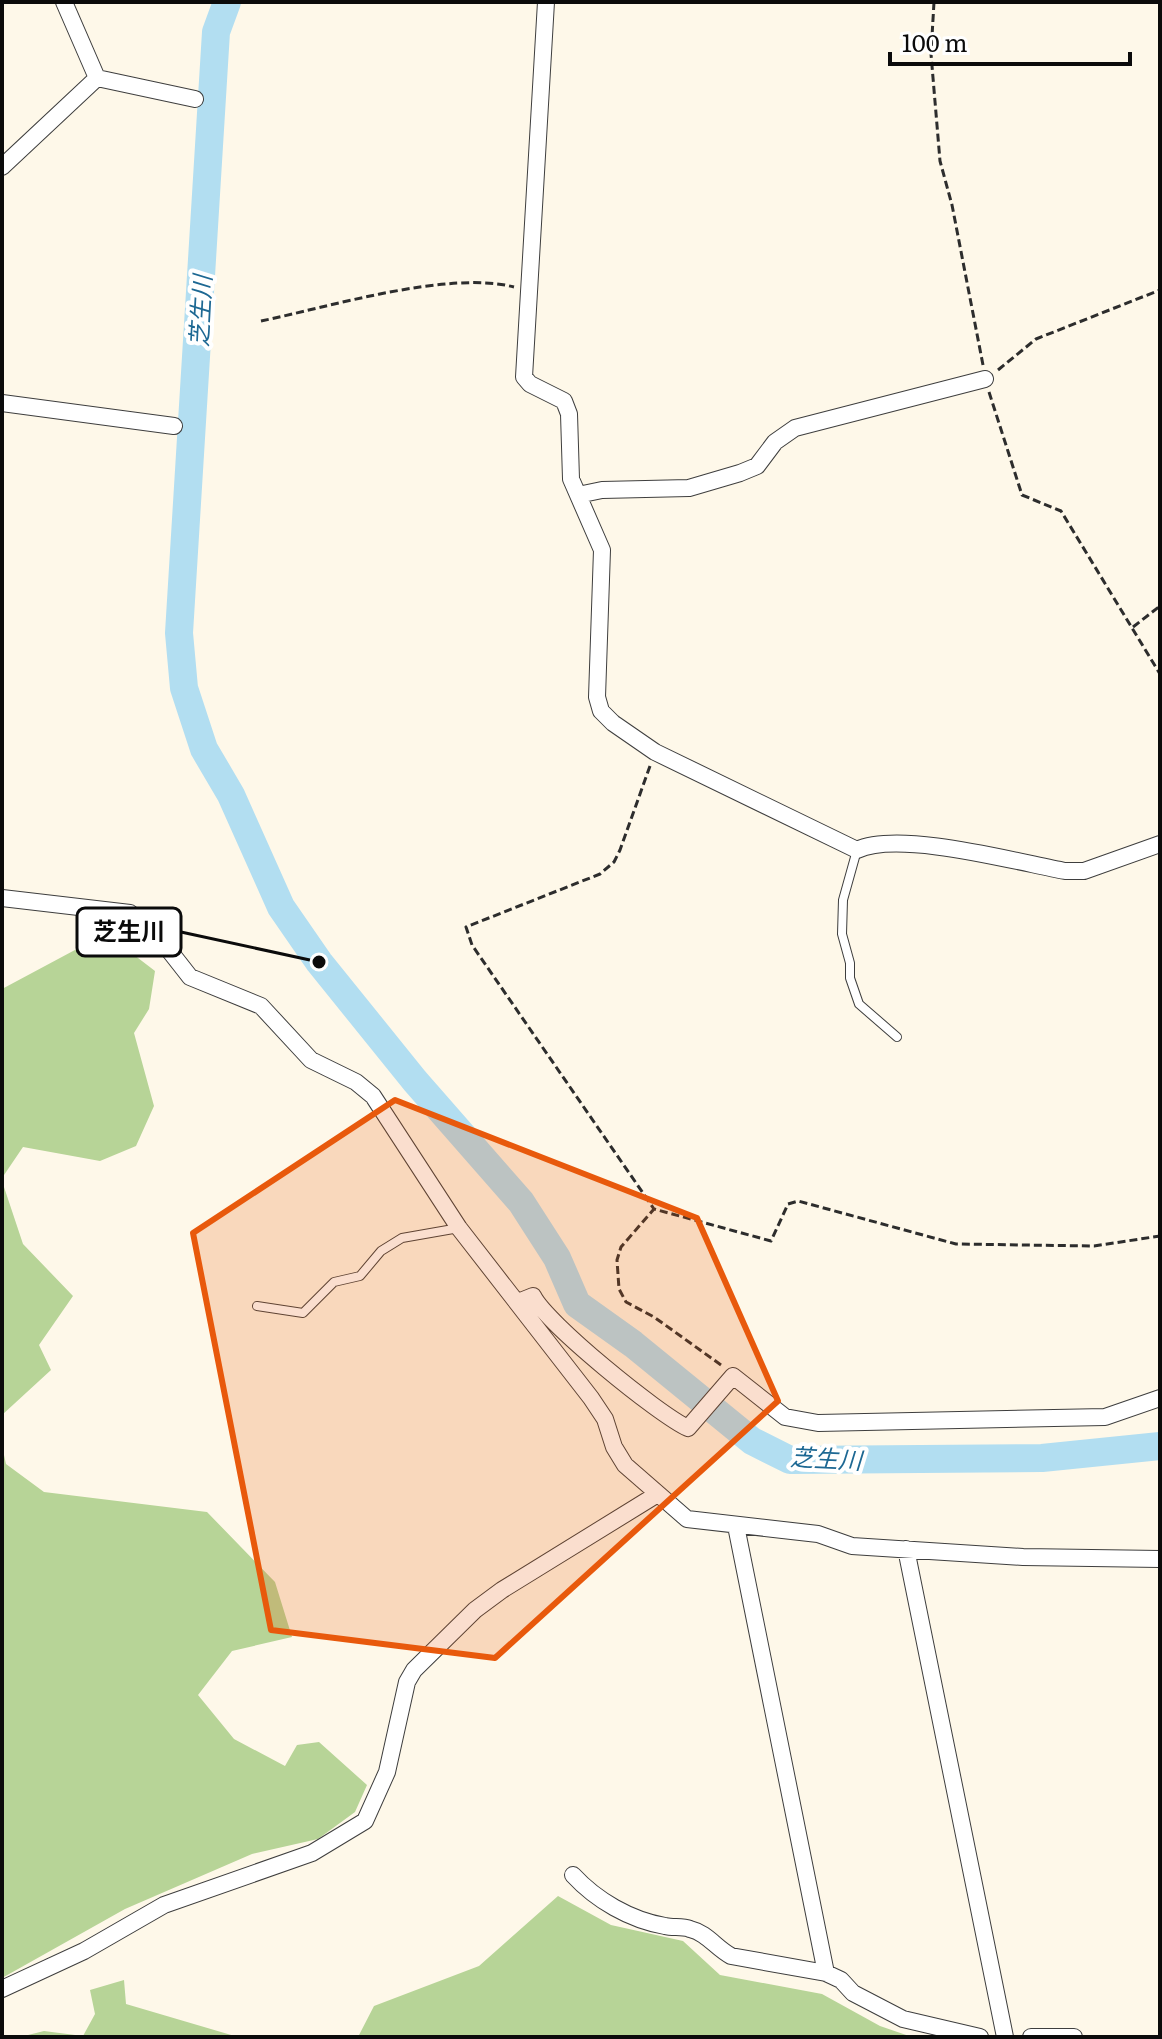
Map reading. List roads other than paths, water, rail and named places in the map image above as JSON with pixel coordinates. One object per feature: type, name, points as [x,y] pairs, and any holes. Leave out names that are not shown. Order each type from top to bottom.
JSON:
[{"type":"street","points":[[64,2],[97,78]]},
{"type":"street","points":[[546,2],[524,377],[530,384],[564,401],[569,414],[571,479],[602,550],[597,697],[601,711],[655,752],[857,850],[869,844],[924,845],[1065,871],[1084,871],[1160,844]]},
{"type":"street","points":[[97,78],[195,99]]},
{"type":"street","points":[[2,167],[97,78]]},
{"type":"street","points":[[578,495],[602,490],[689,488],[757,466],[775,442],[795,428],[985,379]]},
{"type":"street","points":[[2,403],[174,426]]},
{"type":"street","points":[[2,898],[130,913],[161,940],[190,977],[261,1006],[311,1060],[356,1082],[373,1096],[459,1228],[598,1408],[625,1465],[687,1519],[818,1534],[852,1546],[1023,1557],[1160,1559]]},
{"type":"street","points":[[518,1302],[533,1296],[539,1308],[583,1348],[688,1428],[729,1380],[785,1417],[818,1423],[1105,1417],[1160,1398]]},
{"type":"street","points":[[2,1989],[84,1951],[164,1905],[312,1853],[365,1821],[387,1772],[407,1682],[414,1670],[475,1610],[502,1590],[656,1495]]},
{"type":"street","points":[[736,1526],[826,1973]]},
{"type":"street","points":[[906,1549],[1005,2037]]},
{"type":"street","points":[[573,1875],[586,1890],[637,1919],[688,1928],[704,1935],[717,1949],[731,1956],[826,1973],[841,1980],[853,1993],[903,2019],[980,2037]]},
{"type":"street","points":[[1031,2037],[1074,2037]]},
{"type":"lane","points":[[857,850],[843,900],[842,934],[850,963],[850,978],[859,1004],[897,1037]]},
{"type":"lane","points":[[257,1306],[303,1313],[334,1282],[360,1276],[381,1251],[402,1238],[459,1228]]},
{"type":"waterway","name":"芝生川","points":[[227,2],[216,32],[179,633],[184,688],[204,749],[231,795],[281,907],[319,962],[415,1081],[521,1202],[557,1258],[577,1304],[633,1344],[752,1441],[790,1460],[1042,1458],[1160,1446]]},
{"type":"place","name":"芝生川","points":[[319,962]]}]
